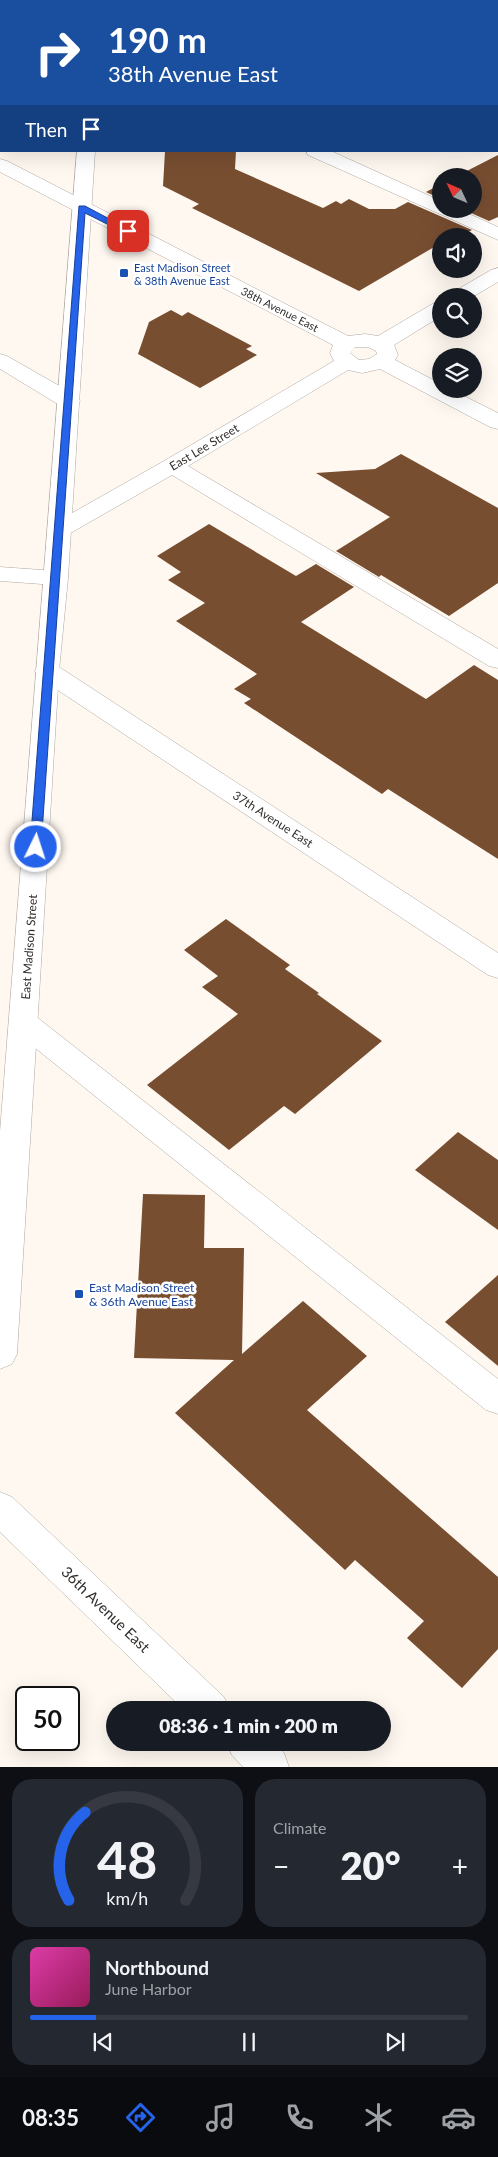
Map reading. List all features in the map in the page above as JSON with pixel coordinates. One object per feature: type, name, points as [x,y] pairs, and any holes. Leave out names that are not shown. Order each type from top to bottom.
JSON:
[{"type":"street","name":"East Madison Street","points":[[0,1346],[3,1268],[24,1023],[47,671],[60,530],[86,152]]},
{"type":"street","points":[[318,152],[432,203]]},
{"type":"street","name":"38th Avenue East","points":[[0,165],[347,353]]},
{"type":"street","points":[[464,218],[498,234]]},
{"type":"street","points":[[474,288],[498,274]]},
{"type":"street","points":[[381,353],[432,314]]},
{"type":"street","points":[[347,353],[365,340],[381,353],[498,422]]},
{"type":"street","name":"East Lee Street","points":[[60,530],[172,466],[347,353]]},
{"type":"street","points":[[0,360],[69,401]]},
{"type":"street","points":[[172,466],[498,660]]},
{"type":"street","points":[[0,574],[56,578]]},
{"type":"street","name":"37th Avenue East","points":[[47,671],[498,967]]},
{"type":"street","points":[[24,1023],[498,1400]]},
{"type":"street","name":"36th Avenue East","points":[[0,1508],[202,1701]]},
{"type":"street","points":[[254,1751],[270,1767]]},
{"type":"building","points":[[165,152],[236,152],[235,169],[323,208],[336,201],[341,204],[349,199],[369,209],[395,209],[408,202],[432,212],[432,218],[445,218],[467,228],[432,228],[432,248],[359,291],[192,208],[199,204],[163,186]]},
{"type":"building","points":[[498,155],[498,217],[489,221],[482,218],[482,168],[473,168]]},
{"type":"building","points":[[432,189],[432,195],[426,192]]},
{"type":"building","points":[[171,310],[182,316],[188,312],[252,346],[246,349],[257,355],[200,388],[138,354],[149,322]]},
{"type":"building","points":[[401,454],[498,508],[498,583],[449,616],[381,575],[379,577],[336,551],[390,517],[316,473],[375,469]]},
{"type":"building","points":[[209,524],[296,576],[316,564],[354,587],[301,622],[426,699],[474,665],[498,680],[498,859],[388,789],[382,794],[244,703],[251,699],[234,689],[257,674],[176,621],[205,603],[168,580],[181,572],[157,556]]},
{"type":"building","points":[[226,919],[290,965],[285,969],[382,1041],[295,1114],[284,1106],[229,1150],[147,1085],[238,1014],[202,987],[218,976],[184,950]]},
{"type":"building","points":[[458,1132],[498,1160],[498,1230],[415,1170]]},
{"type":"building","points":[[143,1194],[205,1195],[204,1248],[244,1248],[242,1354],[303,1301],[367,1356],[307,1410],[498,1577],[498,1649],[462,1688],[407,1638],[424,1621],[355,1560],[345,1570],[175,1413],[234,1360],[134,1358]]},
{"type":"building","points":[[498,1275],[498,1366],[445,1322]]},
{"type":"place","name":"East Madison Street & 38th Avenue East","points":[[124,273]]},
{"type":"place","name":"East Madison Street & 36th Avenue East","points":[[79,1294]]},
{"type":"route","points":[[36,847],[47,671],[56,578],[82,208],[128,231]]}]
